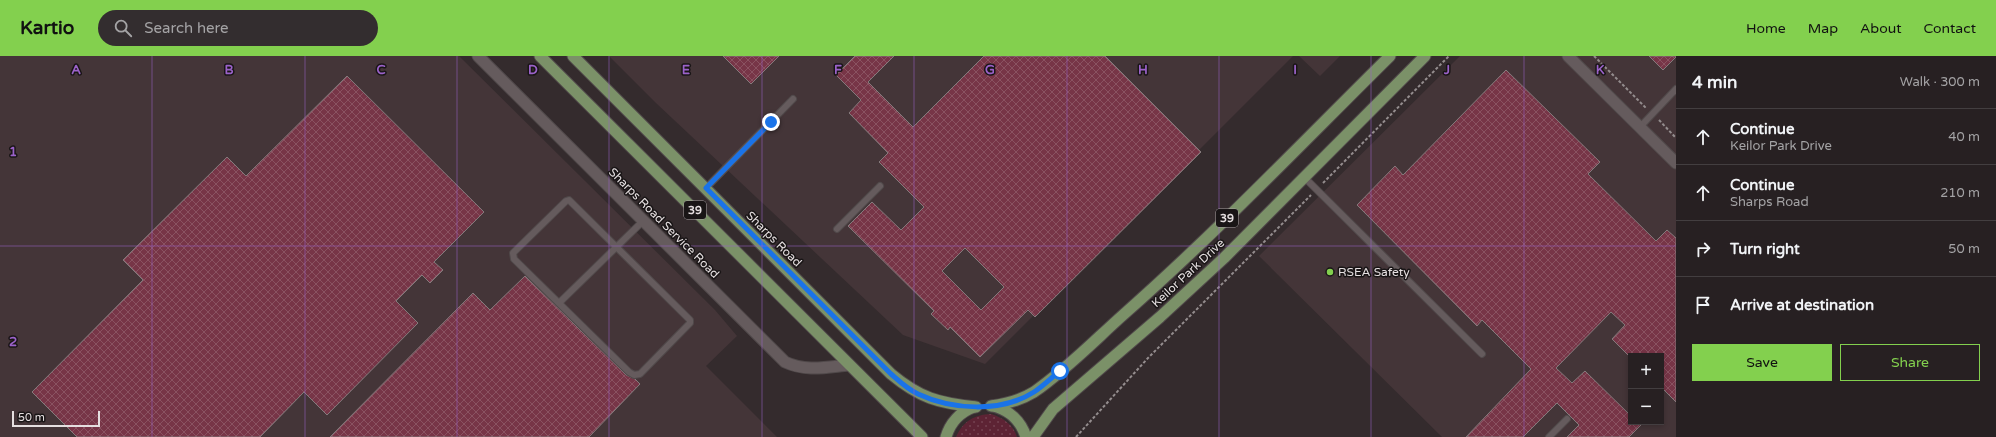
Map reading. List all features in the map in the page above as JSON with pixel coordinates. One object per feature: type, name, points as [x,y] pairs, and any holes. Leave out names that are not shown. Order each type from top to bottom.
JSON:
[{"type":"main road","name":"39","points":[[540,56],[922,437]]},
{"type":"main road","name":"Sharps Road","points":[[573,56],[875,358],[906,386],[927,398],[951,404],[976,407]]},
{"type":"main road","name":"Keilor Park Drive","points":[[992,406],[1011,402],[1033,393],[1060,371],[1148,293],[1212,233],[1390,56]]},
{"type":"main road","name":"Keilor Park Drive","points":[[1033,437],[1053,409],[1192,288],[1425,56]]},
{"type":"main road","name":"39","points":[[946,437],[956,418],[965,411],[976,407],[992,406],[1003,409],[1013,416],[1020,424],[1026,437]]},
{"type":"street","name":"Sharps Road Service Road","points":[[478,56],[785,362],[795,367],[805,369],[849,365]]},
{"type":"street","points":[[1568,56],[1676,163]]},
{"type":"lane","points":[[1640,127],[1676,89]]},
{"type":"lane","points":[[706,188],[793,99]]},
{"type":"lane","points":[[1304,177],[1482,354]]},
{"type":"lane","points":[[837,229],[880,186]]},
{"type":"lane","points":[[566,200],[573,202],[690,320],[690,323],[640,374],[634,375],[629,372],[559,303],[514,259],[513,253],[566,200]]},
{"type":"lane","points":[[559,303],[643,221]]},
{"type":"lane","points":[[1549,437],[1567,419]]},
{"type":"path","points":[[1076,437],[1148,358],[1448,56]]},
{"type":"path","points":[[1594,56],[1676,138]]},
{"type":"shaded area","points":[[0,56],[459,56],[715,310],[737,336],[706,366],[777,437],[0,437]]},
{"type":"shaded area","points":[[609,56],[1293,56],[985,364],[903,335],[656,103]]},
{"type":"shaded area","points":[[1299,56],[1340,56],[1320,76]]},
{"type":"shaded area","points":[[1460,56],[1676,56],[1676,437],[1442,437],[1259,256]]},
{"type":"shaded area","points":[[991,414],[1000,417],[1007,422],[1013,428],[1017,437],[956,437],[962,427],[974,417]]},
{"type":"building","points":[[723,56],[779,56],[751,84]]},
{"type":"building","points":[[855,56],[894,56],[868,82],[913,127],[984,56],[1105,56],[1201,152],[1035,317],[1028,310],[980,357],[950,327],[948,330],[931,314],[934,311],[848,226],[872,202],[901,230],[924,207],[879,162],[888,153],[849,113],[861,100],[836,75]],"holes":[[[965,248],[1004,287],[981,310],[942,271]]]},
{"type":"building","points":[[1649,56],[1676,56],[1676,57],[1663,70]]},
{"type":"building","points":[[1506,70],[1600,162],[1588,174],[1656,241],[1667,230],[1676,238],[1676,402],[1664,390],[1664,353],[1628,353],[1628,355],[1612,339],[1625,325],[1611,312],[1556,368],[1572,383],[1585,371],[1628,413],[1628,425],[1641,425],[1629,437],[1567,437],[1579,425],[1557,403],[1523,437],[1466,437],[1531,369],[1482,320],[1477,326],[1357,205],[1395,166],[1403,175]]},
{"type":"building","points":[[347,76],[484,212],[434,262],[443,270],[430,283],[422,275],[396,301],[418,323],[327,415],[304,392],[260,437],[77,437],[32,392],[143,280],[123,260],[227,157],[246,176]]},
{"type":"building","points":[[525,276],[626,375],[635,379],[640,384],[589,437],[330,437],[473,293],[490,310]]},
{"type":"place","name":"RSEA Safety","points":[[1330,272]]},
{"type":"route","points":[[771,122],[706,188],[891,374],[916,393],[927,398],[951,404],[976,407],[1002,405],[1022,398],[1033,393],[1060,371]]}]
